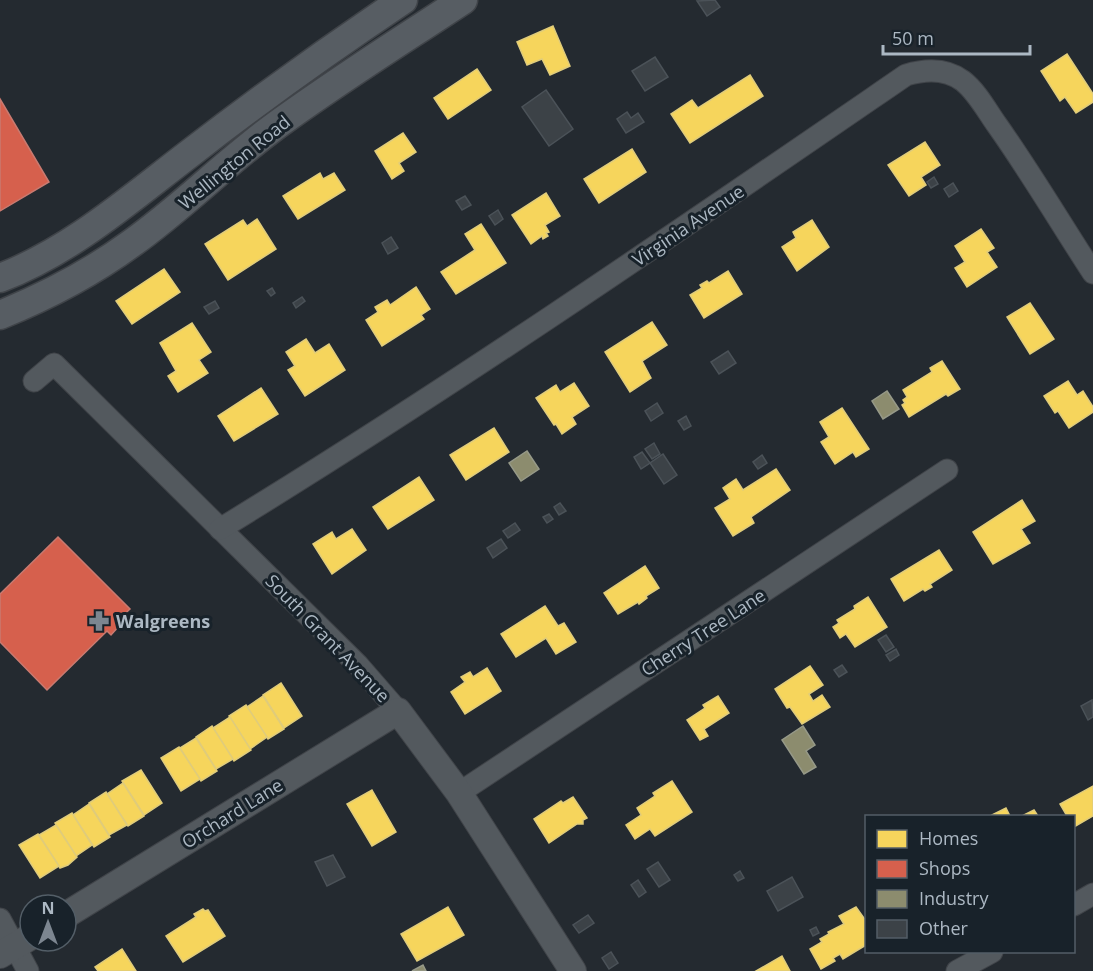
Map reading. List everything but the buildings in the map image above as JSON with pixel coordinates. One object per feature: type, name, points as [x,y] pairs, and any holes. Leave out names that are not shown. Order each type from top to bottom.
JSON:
[{"type":"main road","name":"Wellington Road","points":[[0,278],[50,253],[92,227],[291,77],[403,0]]},
{"type":"main road","name":"Wellington Road","points":[[0,315],[52,292],[85,274],[132,243],[269,131],[354,71],[463,0]]},
{"type":"street","name":"Virginia Avenue","points":[[220,529],[512,343],[906,75],[921,70],[937,70],[952,74],[970,87],[1017,154],[1093,273]]},
{"type":"street","name":"South Grant Avenue","points":[[34,381],[54,364],[358,665],[398,711],[459,793],[573,971]]},
{"type":"street","name":"Cherry Tree Lane","points":[[459,793],[947,471]]},
{"type":"street","name":"Orchard Lane","points":[[78,908],[398,711]]},
{"type":"street","points":[[1075,904],[1093,894]]},
{"type":"street","points":[[0,919],[28,971]]},
{"type":"street","points":[[957,971],[988,953]]},
{"type":"place","name":"Walgreens","points":[[99,621]]}]
